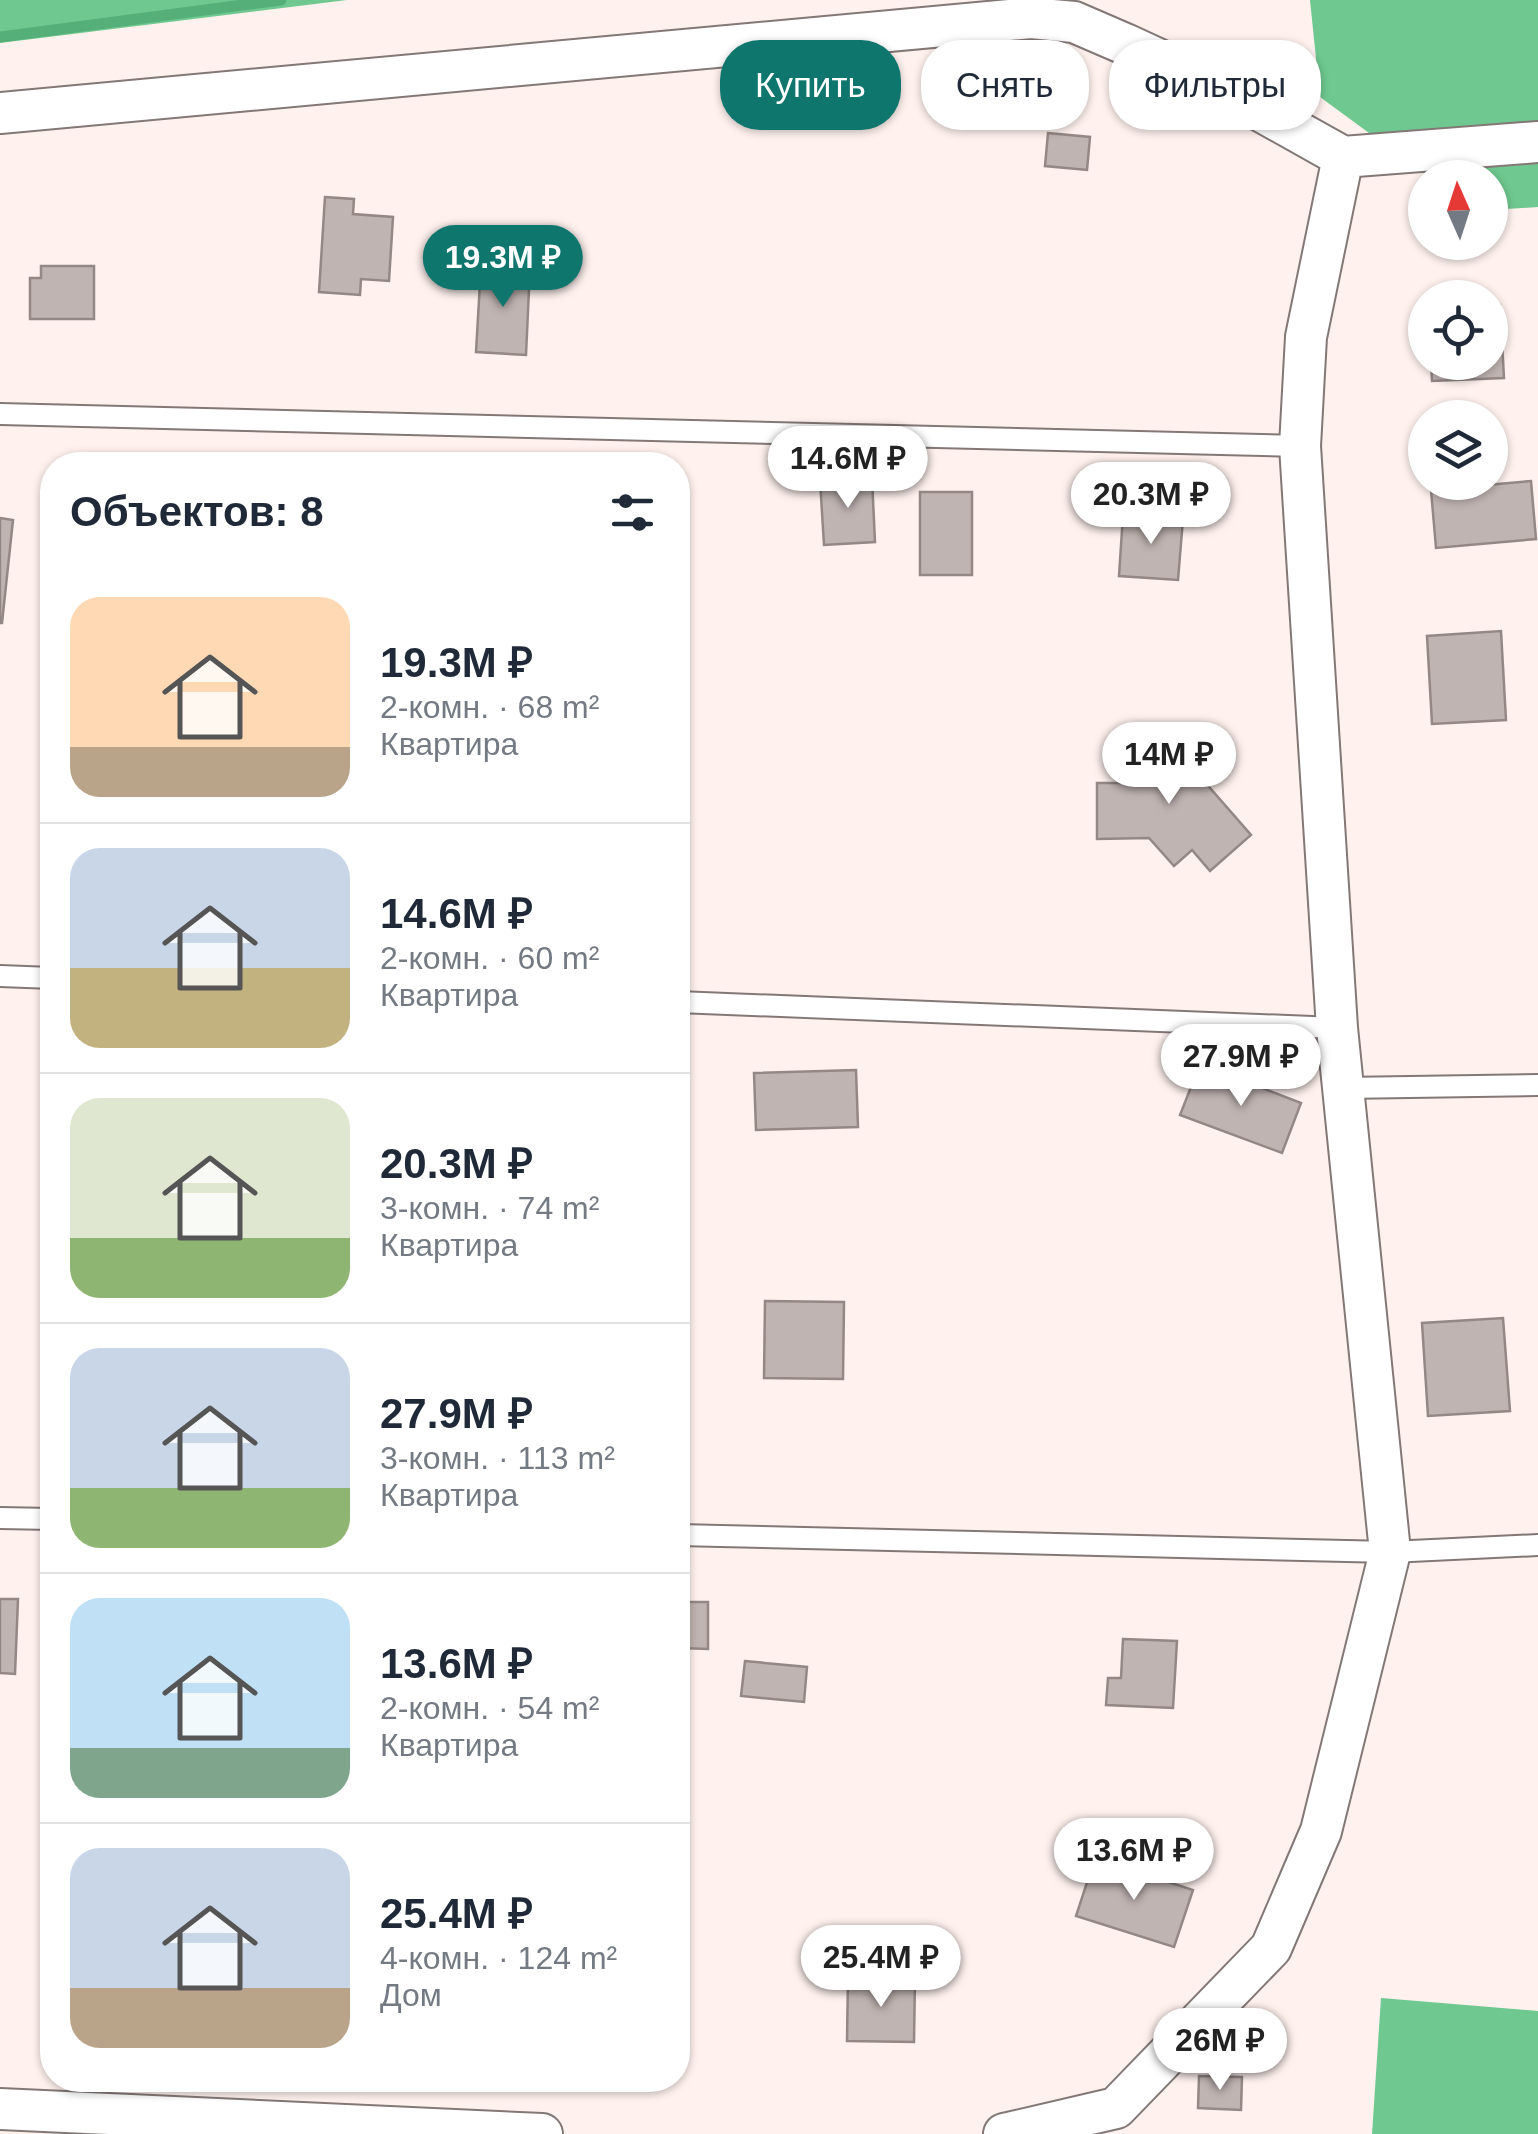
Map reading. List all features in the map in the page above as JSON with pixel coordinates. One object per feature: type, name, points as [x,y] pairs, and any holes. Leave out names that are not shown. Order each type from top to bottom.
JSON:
[{"type":"street","points":[[0,113],[1031,18],[1074,22],[1125,44],[1218,87],[1342,157],[1538,142]]},
{"type":"street","points":[[1004,2134],[1116,2108],[1271,1948],[1321,1831],[1390,1552],[1337,1028],[1300,446],[1306,336],[1342,157]]},
{"type":"street","points":[[0,2109],[542,2134]]},
{"type":"lane","points":[[0,414],[1300,446]]},
{"type":"lane","points":[[0,976],[40,978]]},
{"type":"lane","points":[[690,1002],[1337,1028]]},
{"type":"lane","points":[[1344,1088],[1538,1085]]},
{"type":"lane","points":[[0,1518],[40,1519]]},
{"type":"lane","points":[[690,1534],[1390,1552],[1538,1545]]},
{"type":"green space","points":[[0,0],[347,0],[0,43]]},
{"type":"green space","points":[[1310,0],[1538,0],[1538,207],[1508,209],[1508,160],[1408,162],[1321,98],[1321,40],[1314,40]]},
{"type":"green space","points":[[1381,1998],[1538,2011],[1538,2134],[1372,2134]]},
{"type":"building","points":[[1048,133],[1090,137],[1087,170],[1045,166]]},
{"type":"building","points":[[325,197],[354,199],[353,214],[393,217],[389,281],[361,279],[360,295],[319,292]]},
{"type":"building","points":[[481,265],[530,268],[526,355],[476,352]]},
{"type":"building","points":[[41,266],[94,266],[94,319],[30,319],[30,278],[41,278]]},
{"type":"building","points":[[872,478],[875,542],[824,545],[820,480]]},
{"type":"building","points":[[1531,481],[1536,539],[1436,548],[1432,500],[1508,500],[1508,483]]},
{"type":"building","points":[[920,492],[972,492],[972,575],[920,575]]},
{"type":"building","points":[[1123,515],[1183,519],[1178,580],[1119,576]]},
{"type":"building","points":[[0,518],[13,520],[2,623],[0,623]]},
{"type":"building","points":[[1501,631],[1506,720],[1432,724],[1427,636]]},
{"type":"building","points":[[1204,749],[1204,781],[1251,835],[1210,871],[1192,850],[1174,866],[1149,838],[1097,839],[1097,783],[1125,783],[1124,750]]},
{"type":"building","points":[[1200,1064],[1301,1103],[1282,1153],[1180,1115]]},
{"type":"building","points":[[856,1070],[858,1127],[756,1130],[754,1073]]},
{"type":"building","points":[[765,1301],[844,1302],[843,1379],[764,1378]]},
{"type":"building","points":[[1503,1318],[1510,1411],[1428,1416],[1422,1323]]},
{"type":"building","points":[[0,1599],[18,1599],[15,1674],[0,1673]]},
{"type":"building","points":[[690,1602],[708,1602],[708,1649],[690,1648]]},
{"type":"building","points":[[1123,1639],[1177,1641],[1173,1708],[1106,1705],[1108,1678],[1121,1678]]},
{"type":"building","points":[[745,1661],[807,1667],[804,1702],[741,1696]]},
{"type":"building","points":[[1095,1858],[1193,1890],[1174,1947],[1076,1916]]},
{"type":"building","points":[[848,1979],[915,1979],[914,2042],[847,2041]]},
{"type":"building","points":[[1199,2076],[1242,2077],[1241,2110],[1198,2108]]},
{"type":"waterway","points":[[0,37],[281,0]]}]
